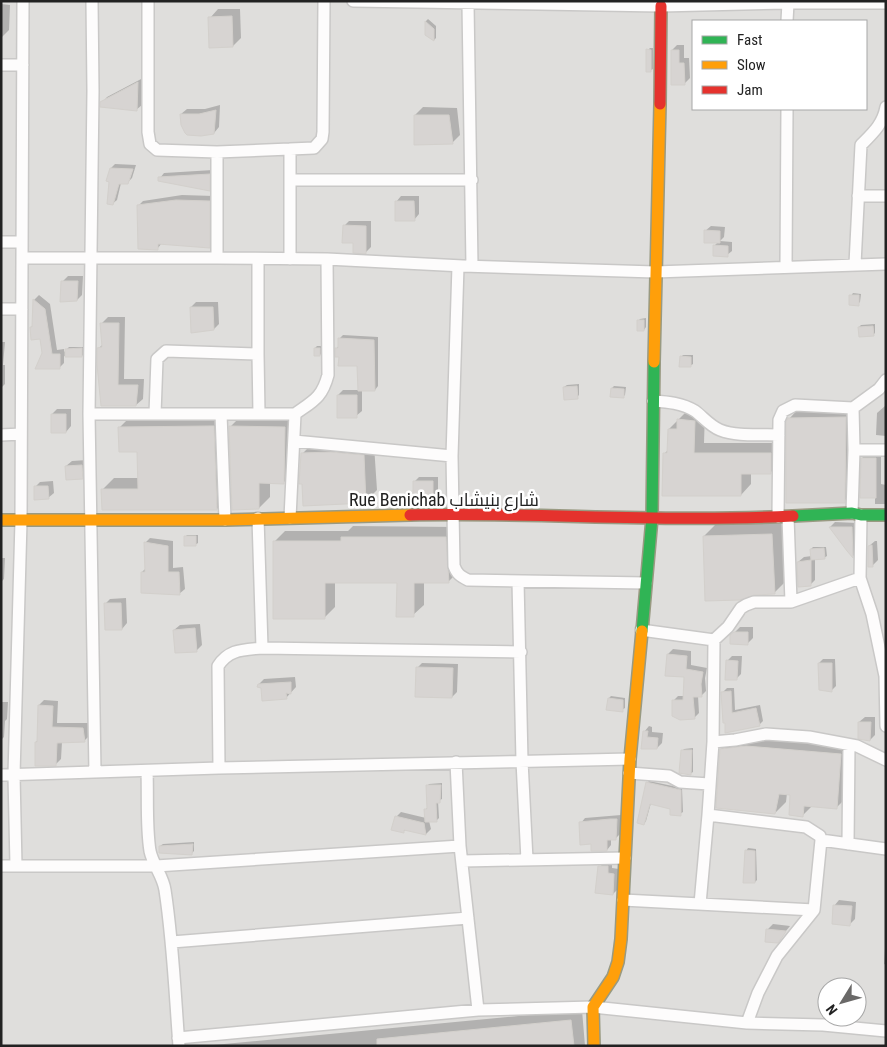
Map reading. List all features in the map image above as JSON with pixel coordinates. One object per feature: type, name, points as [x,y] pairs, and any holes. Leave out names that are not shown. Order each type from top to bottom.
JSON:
[{"type":"street","points":[[16,866],[14,775],[21,520],[23,1]]},
{"type":"street","points":[[92,1],[89,414],[95,772]]},
{"type":"street","points":[[148,1],[148,132],[150,144],[157,150],[217,152],[314,148],[322,138],[324,1]]},
{"type":"street","points":[[354,2],[550,3],[661,6],[718,3],[886,3]]},
{"type":"street","points":[[472,266],[475,3]]},
{"type":"street","points":[[788,20],[792,3]]},
{"type":"street","points":[[594,1046],[593,1007],[613,977],[618,962],[622,925],[630,759],[652,518],[661,6]]},
{"type":"street","points":[[1,65],[23,64]]},
{"type":"street","points":[[855,264],[862,145],[879,126],[886,107]]},
{"type":"street","points":[[786,267],[787,110]]},
{"type":"street","points":[[290,149],[290,259]]},
{"type":"street","points":[[217,152],[217,258]]},
{"type":"street","points":[[290,180],[472,180]]},
{"type":"street","points":[[858,196],[886,196]]},
{"type":"street","points":[[1,242],[22,242]]},
{"type":"street","points":[[22,258],[327,259],[458,266],[655,272],[886,264]]},
{"type":"street","points":[[258,259],[259,414]]},
{"type":"street","points":[[89,414],[295,414],[314,401],[324,390],[328,375],[327,259]]},
{"type":"street","points":[[458,266],[452,456],[454,566],[461,576],[468,580],[646,583]]},
{"type":"street","points":[[1,309],[22,308]]},
{"type":"street","points":[[155,414],[157,359],[166,350],[258,354]]},
{"type":"street","points":[[791,602],[783,517],[779,435],[781,416],[788,408],[795,406],[853,408],[879,389],[886,380]]},
{"type":"street","points":[[653,401],[671,402],[686,406],[714,428],[722,431],[740,434],[779,435]]},
{"type":"street","points":[[853,408],[860,578],[872,614],[885,676],[886,726]]},
{"type":"street","points":[[221,414],[225,520]]},
{"type":"street","points":[[290,518],[295,414]]},
{"type":"street","points":[[1,435],[21,434]]},
{"type":"street","points":[[294,441],[452,456]]},
{"type":"street","points":[[854,450],[886,450]]},
{"type":"street","name":"Rue Benichab شارع بنيشاب","points":[[1,520],[225,520],[453,514],[652,518],[886,515]]},
{"type":"street","points":[[258,518],[262,648]]},
{"type":"street","points":[[700,904],[713,742],[714,640],[728,627],[741,608],[746,605],[754,602],[791,602],[860,578]]},
{"type":"street","points":[[518,581],[522,761],[527,860]]},
{"type":"street","points":[[641,630],[714,640]]},
{"type":"street","points":[[219,768],[218,666],[225,656],[231,653],[262,648],[521,652]]},
{"type":"street","points":[[713,742],[774,734],[809,737],[857,746],[886,760]]},
{"type":"street","points":[[848,844],[849,745]]},
{"type":"street","points":[[1,775],[630,759]]},
{"type":"street","points":[[456,762],[460,846],[478,1010]]},
{"type":"street","points":[[147,772],[150,846],[151,854],[164,881],[172,942],[179,1042],[478,1010],[593,1007],[747,1023],[823,1025],[886,1031]]},
{"type":"street","points":[[629,773],[669,776],[680,782],[710,784]]},
{"type":"street","points":[[708,815],[806,827],[820,836],[822,840],[814,910],[777,956],[758,994],[747,1023]]},
{"type":"street","points":[[822,840],[886,849]]},
{"type":"street","points":[[1,866],[156,866],[460,846]]},
{"type":"street","points":[[462,860],[625,858]]},
{"type":"street","points":[[623,900],[814,910]]},
{"type":"street","points":[[172,942],[468,918]]},
{"type":"shaded area","points":[[1,1],[886,1],[886,1046],[1,1046]]},
{"type":"building","points":[[232,16],[233,47],[209,48],[208,17]]},
{"type":"building","points":[[425,21],[434,29],[434,41],[425,35]]},
{"type":"building","points":[[646,49],[651,50],[651,72],[646,72]]},
{"type":"building","points":[[671,50],[679,50],[679,63],[684,63],[685,85],[671,85]]},
{"type":"building","points":[[138,82],[137,111],[100,107],[100,102]]},
{"type":"building","points":[[216,110],[214,134],[201,136],[187,135],[185,133],[181,125],[180,114],[199,114]]},
{"type":"building","points":[[414,115],[449,115],[453,144],[414,145]]},
{"type":"building","points":[[110,168],[133,169],[128,184],[119,184],[113,205],[107,204],[109,182],[106,181]]},
{"type":"building","points":[[210,174],[210,191],[158,181],[158,177]]},
{"type":"building","points":[[176,200],[210,201],[210,248],[158,244],[158,250],[138,249],[137,205]]},
{"type":"building","points":[[395,201],[414,201],[415,221],[395,221]]},
{"type":"building","points":[[343,225],[366,226],[366,254],[353,253],[353,243],[342,243]]},
{"type":"building","points":[[704,230],[720,231],[720,243],[704,243]]},
{"type":"building","points":[[713,245],[728,246],[728,257],[713,256]]},
{"type":"building","points":[[61,281],[78,281],[77,301],[60,302]]},
{"type":"building","points":[[849,295],[859,295],[859,306],[849,305]]},
{"type":"building","points":[[33,299],[45,309],[52,354],[60,354],[60,369],[35,369],[42,353],[40,339],[31,340],[30,327],[32,327]]},
{"type":"building","points":[[190,307],[213,307],[214,330],[191,333]]},
{"type":"building","points":[[637,320],[644,320],[644,331],[637,331]]},
{"type":"building","points":[[100,323],[119,323],[118,385],[138,385],[136,406],[101,406],[97,365],[97,348],[102,347]]},
{"type":"building","points":[[873,326],[874,336],[859,337],[858,327]]},
{"type":"building","points":[[338,338],[374,340],[375,391],[358,391],[357,366],[338,366],[339,357],[335,357],[335,348],[338,348]]},
{"type":"building","points":[[82,348],[82,357],[65,357],[65,349]]},
{"type":"building","points":[[314,348],[320,348],[320,356],[314,356]]},
{"type":"building","points":[[680,356],[691,357],[691,367],[679,367]]},
{"type":"building","points":[[577,386],[578,399],[564,400],[563,387]]},
{"type":"building","points":[[611,388],[624,389],[624,398],[610,397]]},
{"type":"building","points":[[337,395],[357,395],[357,418],[337,418]]},
{"type":"building","points":[[51,414],[66,414],[66,433],[51,433]]},
{"type":"building","points":[[846,417],[845,503],[786,503],[786,422],[788,418]]},
{"type":"building","points":[[677,419],[695,421],[694,453],[771,453],[771,474],[741,474],[741,496],[662,496],[663,453],[667,453],[668,429],[677,429]]},
{"type":"building","points":[[214,426],[217,510],[102,510],[101,489],[138,489],[137,452],[119,452],[118,427]]},
{"type":"building","points":[[229,426],[285,427],[284,484],[259,483],[259,509],[232,510]]},
{"type":"building","points":[[331,452],[364,455],[366,503],[303,506],[302,484],[299,484],[301,453]]},
{"type":"building","points":[[861,458],[876,458],[876,498],[860,498]]},
{"type":"building","points":[[82,465],[83,479],[66,480],[65,466]]},
{"type":"building","points":[[413,481],[433,481],[433,505],[413,505]]},
{"type":"building","points":[[34,486],[48,486],[49,499],[34,500]]},
{"type":"building","points":[[829,527],[852,527],[853,558],[847,551]]},
{"type":"building","points":[[772,534],[775,594],[754,595],[740,600],[705,601],[703,536]]},
{"type":"building","points":[[184,536],[196,536],[196,546],[184,546]]},
{"type":"building","points":[[341,537],[446,537],[449,583],[414,583],[414,617],[396,617],[397,583],[325,583],[325,619],[273,619],[273,541],[341,541]]},
{"type":"building","points":[[144,542],[168,546],[168,572],[179,572],[180,595],[141,593],[141,572],[145,572]]},
{"type":"building","points":[[872,545],[873,567],[868,567],[868,546]]},
{"type":"building","points":[[824,548],[825,559],[811,560],[810,549]]},
{"type":"building","points":[[811,560],[811,586],[798,587],[797,562]]},
{"type":"building","points":[[104,603],[121,603],[122,630],[105,630]]},
{"type":"building","points":[[195,628],[197,652],[175,653],[173,630]]},
{"type":"building","points":[[734,632],[748,632],[748,645],[730,644],[730,635]]},
{"type":"building","points":[[667,654],[687,656],[686,669],[703,672],[701,684],[702,697],[693,697],[695,719],[680,720],[672,716],[672,700],[683,700],[684,677],[665,676]]},
{"type":"building","points":[[726,660],[738,661],[737,680],[725,680]]},
{"type":"building","points":[[818,663],[832,663],[832,692],[819,690]]},
{"type":"building","points":[[416,667],[453,668],[452,698],[415,697]]},
{"type":"building","points":[[291,682],[291,694],[286,693],[287,699],[262,701],[261,688],[257,687],[258,684]]},
{"type":"building","points":[[731,691],[732,713],[756,708],[760,726],[725,733],[721,692]]},
{"type":"building","points":[[608,698],[623,700],[623,712],[606,710]]},
{"type":"building","points":[[38,705],[53,706],[52,727],[83,728],[85,742],[57,743],[56,766],[35,766]]},
{"type":"building","points":[[858,722],[871,722],[870,741],[858,739]]},
{"type":"building","points":[[643,731],[648,731],[647,737],[658,738],[657,749],[641,749]]},
{"type":"building","points":[[746,746],[841,754],[837,809],[804,806],[803,817],[789,815],[790,795],[779,794],[775,814],[716,808],[720,749]]},
{"type":"building","points":[[681,750],[692,750],[691,775],[679,773]]},
{"type":"building","points":[[646,782],[681,790],[681,816],[670,815],[670,809],[650,804],[644,825],[637,823]]},
{"type":"building","points":[[426,785],[441,785],[440,803],[436,803],[437,822],[425,822],[424,809],[427,809]]},
{"type":"building","points":[[395,816],[424,823],[426,835],[404,830],[404,833],[391,830]]},
{"type":"building","points":[[617,819],[616,840],[607,840],[607,851],[591,851],[591,844],[580,845],[579,822]]},
{"type":"building","points":[[193,844],[192,855],[159,853],[159,846]]},
{"type":"building","points":[[745,850],[755,851],[755,883],[743,883]]},
{"type":"building","points":[[598,866],[608,866],[608,873],[614,874],[613,895],[595,893]]},
{"type":"building","points":[[833,905],[852,906],[850,926],[832,924]]},
{"type":"building","points":[[766,929],[786,931],[778,943],[765,942]]},
{"type":"building","points":[[571,1020],[574,1046],[377,1046],[377,1039]]},
{"type":"traffic: fast","points":[[642,631],[652,518],[654,362]]},
{"type":"traffic: fast","points":[[793,516],[852,513],[886,515]]},
{"type":"traffic: slow","points":[[654,362],[660,104]]},
{"type":"traffic: slow","points":[[1,520],[225,520],[410,515]]},
{"type":"traffic: slow","points":[[594,1046],[593,1007],[613,977],[618,962],[621,939],[630,759],[642,631]]},
{"type":"traffic: jam","points":[[660,104],[661,6]]},
{"type":"traffic: jam","points":[[410,515],[458,514],[650,518],[793,516]]}]
